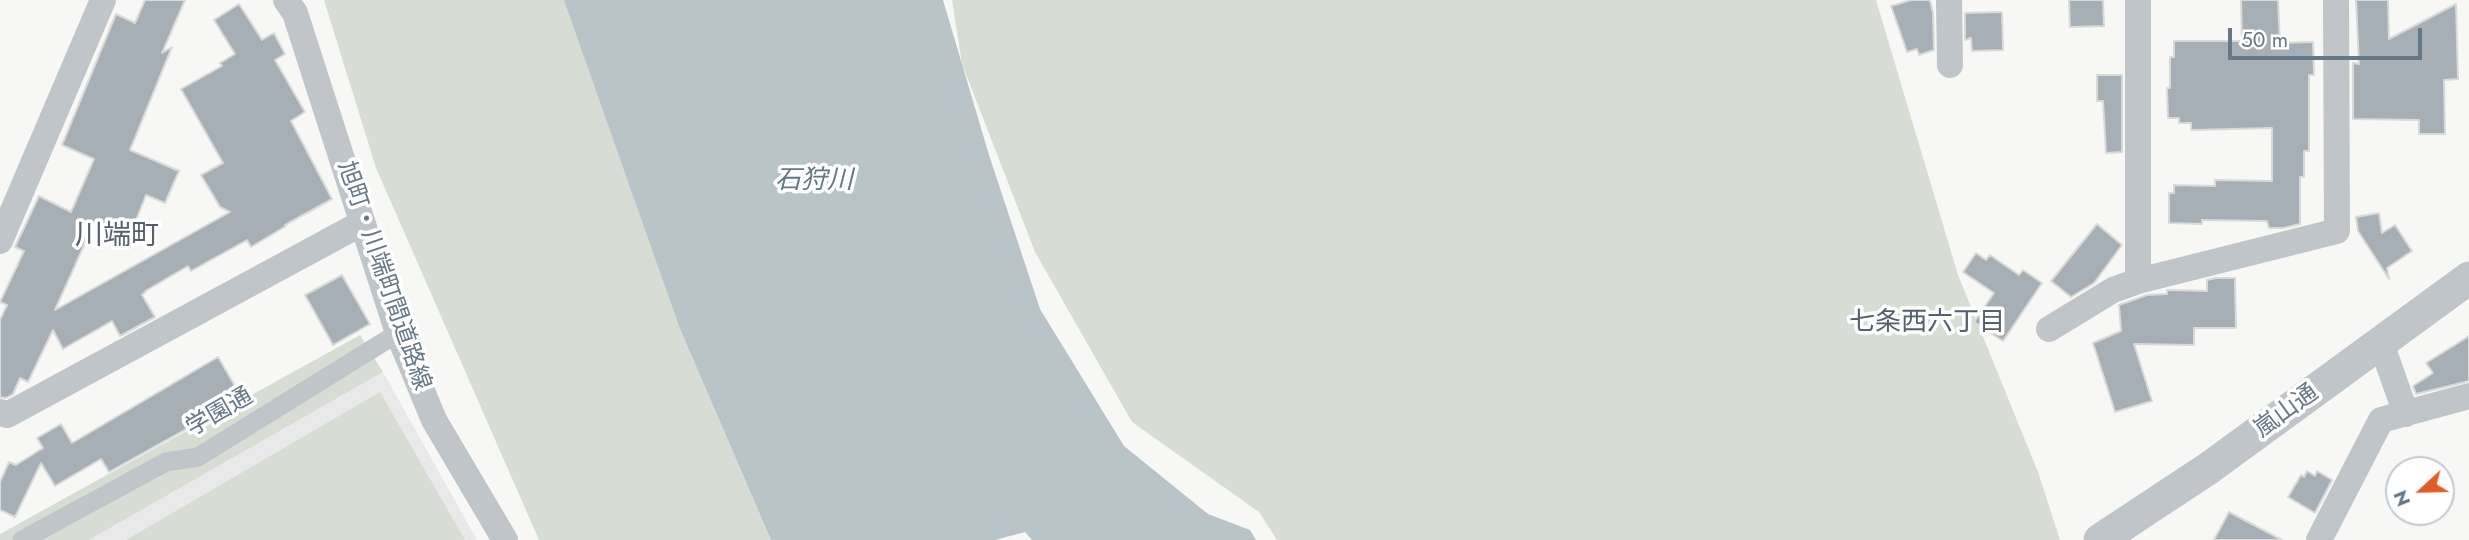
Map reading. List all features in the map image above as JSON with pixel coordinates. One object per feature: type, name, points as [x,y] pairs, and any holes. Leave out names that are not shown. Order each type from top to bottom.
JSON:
[{"type":"street","points":[[0,241],[103,0]]},
{"type":"street","name":"旭町・川端町間道路線","points":[[286,0],[295,13],[398,333],[434,420],[505,540]]},
{"type":"street","points":[[1950,0],[1950,65]]},
{"type":"street","points":[[2138,0],[2138,281]]},
{"type":"street","points":[[2049,329],[2113,290],[2138,281],[2337,231],[2336,0]]},
{"type":"street","points":[[0,412],[7,415],[362,223]]},
{"type":"street","name":"嵐山通","points":[[2100,540],[2209,468],[2469,278]]},
{"type":"street","name":"学園通","points":[[22,540],[166,462],[198,457],[398,333]]},
{"type":"street","points":[[2381,343],[2406,414]]},
{"type":"street","points":[[2319,540],[2382,420],[2469,396]]},
{"type":"shaded area","points":[[324,0],[567,0],[680,329],[771,540],[539,540],[376,168]]},
{"type":"shaded area","points":[[952,0],[1876,0],[1958,275],[2038,472],[2060,540],[1277,540],[1259,512],[1132,422],[1035,252],[962,64]]},
{"type":"shaded area","points":[[360,335],[383,372],[89,540],[0,540],[0,534]]},
{"type":"shaded area","points":[[383,372],[477,540],[89,540]]},
{"type":"shaded area","points":[[380,392],[465,540],[126,540]]},
{"type":"water","name":"石狩川","points":[[564,0],[943,0],[989,155],[1040,309],[1124,446],[1208,514],[1250,530],[1256,540],[1032,540],[1025,532],[995,540],[771,540],[680,329]]},
{"type":"building","points":[[145,0],[185,0],[162,53],[172,47],[130,150],[179,171],[165,203],[146,195],[129,238],[94,223],[55,310],[230,212],[220,207],[201,175],[223,163],[181,89],[222,66],[220,63],[235,54],[214,20],[239,4],[262,40],[274,33],[285,54],[275,60],[305,112],[291,121],[332,199],[251,247],[247,240],[191,271],[188,266],[147,290],[142,295],[155,317],[120,336],[112,321],[63,349],[53,330],[28,382],[20,378],[13,394],[6,398],[0,397],[0,320],[7,305],[0,302],[24,251],[15,247],[39,196],[71,212],[94,159],[62,145],[116,14],[135,23]]},
{"type":"building","points":[[1911,0],[1930,0],[1933,13],[1934,50],[1919,55],[1917,49],[1907,52],[1891,6]]},
{"type":"building","points":[[2069,0],[2103,0],[2104,26],[2070,27]]},
{"type":"building","points":[[2241,0],[2278,0],[2280,43],[2313,42],[2314,75],[2309,75],[2309,151],[2304,151],[2304,177],[2300,177],[2300,224],[2269,228],[2267,221],[2202,220],[2202,224],[2169,223],[2169,193],[2174,193],[2174,185],[2215,186],[2215,180],[2272,181],[2272,128],[2191,130],[2191,123],[2179,123],[2179,118],[2168,118],[2167,88],[2170,88],[2170,57],[2174,57],[2174,41],[2242,41]]},
{"type":"building","points":[[2356,0],[2388,0],[2389,39],[2456,4],[2458,79],[2444,80],[2445,134],[2419,134],[2419,120],[2353,119],[2353,63],[2359,64]]},
{"type":"building","points":[[2002,12],[2003,50],[1972,51],[1971,38],[1965,40],[1965,13]]},
{"type":"building","points":[[2097,75],[2122,75],[2122,152],[2106,153],[2103,101],[2097,101]]},
{"type":"building","points":[[2379,213],[2382,233],[2395,225],[2412,251],[2387,268],[2389,279],[2358,231],[2356,217]]},
{"type":"building","points":[[2097,224],[2122,245],[2094,283],[2071,297],[2051,281]]},
{"type":"building","points":[[1976,253],[1986,260],[1990,255],[2019,275],[2023,270],[2042,283],[2003,341],[1974,322],[1994,293],[1963,272]]},
{"type":"building","points":[[342,275],[370,324],[333,345],[305,295]]},
{"type":"building","points":[[2235,278],[2236,328],[2194,328],[2194,345],[2134,344],[2152,401],[2115,412],[2093,343],[2121,331],[2119,305],[2147,295],[2167,294],[2167,290],[2207,291],[2207,280]]},
{"type":"building","points":[[2469,336],[2469,381],[2416,394],[2413,386],[2433,373],[2426,363]]},
{"type":"building","points":[[218,357],[242,398],[109,472],[101,459],[55,486],[41,463],[15,517],[0,510],[0,482],[9,462],[16,465],[43,448],[37,438],[61,424],[72,443]]},
{"type":"building","points":[[2307,471],[2315,476],[2317,471],[2332,480],[2315,513],[2288,497],[2301,475],[2304,477]]},
{"type":"building","points":[[2229,512],[2282,540],[2214,540]]},
{"type":"district","name":"川端町","points":[[117,237]]},
{"type":"district","name":"七条西六丁目","points":[[1927,324]]}]
